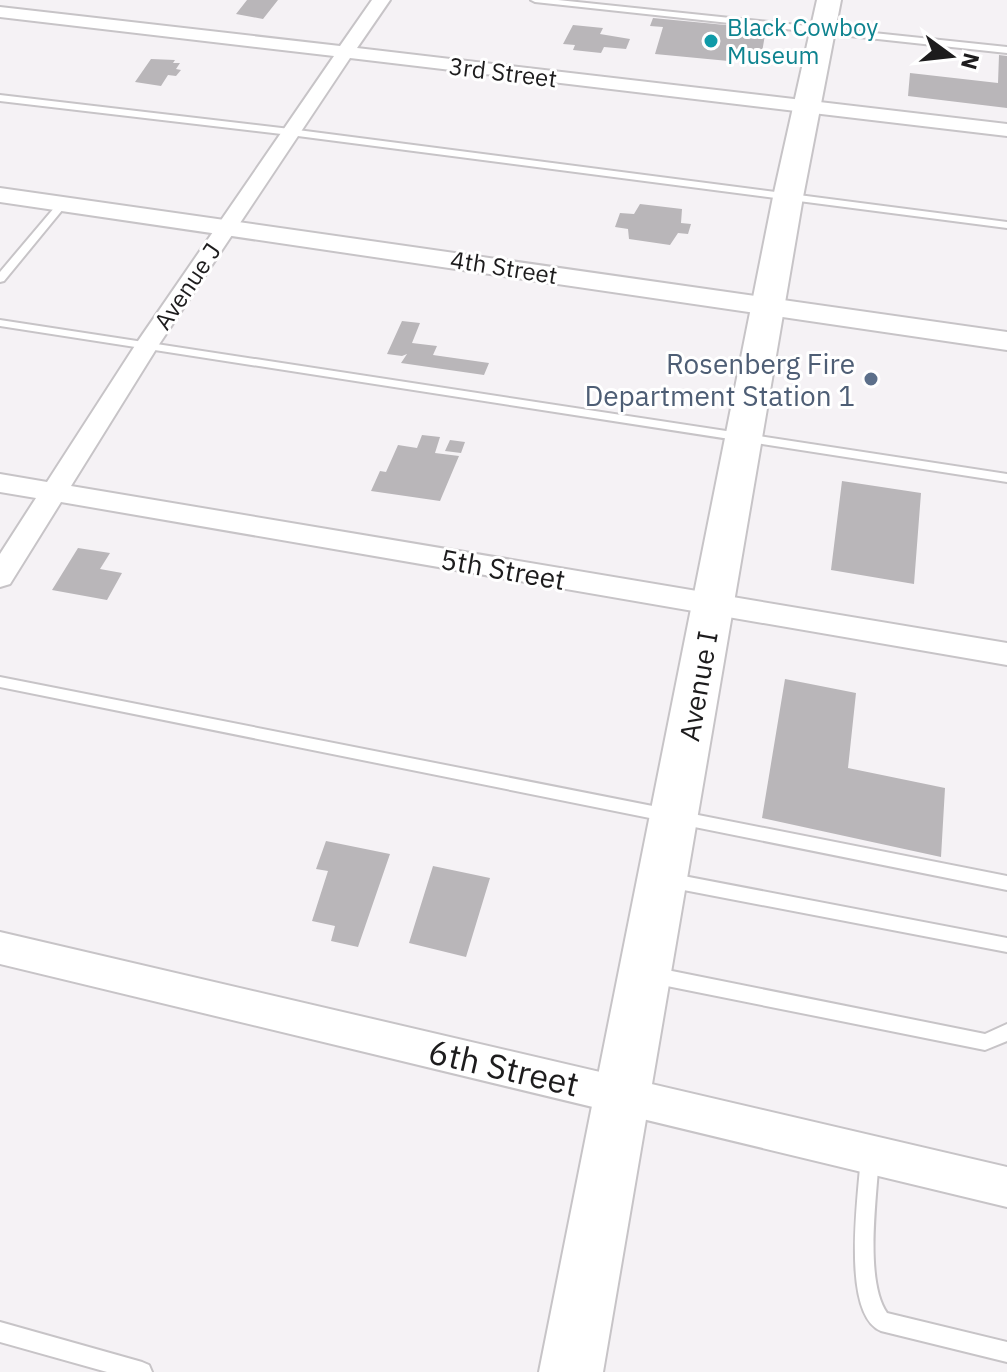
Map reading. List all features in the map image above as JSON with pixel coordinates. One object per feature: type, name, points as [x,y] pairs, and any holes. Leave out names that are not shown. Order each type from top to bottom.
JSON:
[{"type":"main road","name":"Avenue I","points":[[571,1372],[788,197],[829,0]]},
{"type":"street","points":[[0,31],[9,13],[32,0]]},
{"type":"street","name":"Avenue J","points":[[0,577],[146,346],[381,0]]},
{"type":"street","name":"3rd Street","points":[[9,13],[1007,130]]},
{"type":"street","name":"4th Street","points":[[0,195],[229,224],[769,310],[1007,341]]},
{"type":"street","name":"5th Street","points":[[0,483],[1007,654]]},
{"type":"street","name":"6th Street","points":[[0,948],[1007,1187]]},
{"type":"lane","points":[[535,0],[1007,50]]},
{"type":"lane","points":[[0,98],[290,132],[1007,225]]},
{"type":"lane","points":[[0,279],[63,203]]},
{"type":"lane","points":[[0,323],[744,435],[1007,478]]},
{"type":"lane","points":[[0,682],[1007,883]]},
{"type":"lane","points":[[664,880],[1007,945]]},
{"type":"lane","points":[[645,973],[985,1042],[1007,1032]]},
{"type":"lane","points":[[870,1154],[864,1261],[870,1305],[881,1321],[1007,1352]]},
{"type":"lane","points":[[0,1332],[142,1372]]},
{"type":"building","points":[[247,0],[278,0],[263,19],[236,14]]},
{"type":"building","name":"Black Cowboy Museum","points":[[653,18],[766,29],[760,64],[655,54],[663,27],[650,26]]},
{"type":"building","points":[[573,25],[603,28],[600,34],[630,39],[626,49],[604,47],[601,53],[573,50],[575,45],[563,44]]},
{"type":"building","points":[[999,55],[1007,56],[1007,108],[908,96],[910,73],[998,83]]},
{"type":"building","points":[[151,59],[175,60],[173,63],[180,63],[176,69],[181,70],[176,76],[168,75],[161,86],[135,82]]},
{"type":"building","points":[[640,204],[682,209],[681,223],[691,224],[688,234],[678,233],[670,245],[629,239],[628,229],[615,227],[620,213],[634,214]]},
{"type":"building","points":[[402,321],[420,323],[412,343],[437,346],[433,355],[489,363],[484,375],[401,363],[407,354],[387,354]]},
{"type":"building","points":[[422,435],[440,437],[435,453],[459,456],[440,501],[371,491],[380,471],[386,472],[398,445],[417,448]]},
{"type":"building","points":[[450,440],[465,442],[461,453],[445,451]]},
{"type":"building","points":[[842,481],[921,493],[914,584],[831,570]]},
{"type":"building","points":[[78,548],[110,553],[100,569],[122,573],[107,600],[52,590]]},
{"type":"building","points":[[785,679],[856,693],[848,768],[945,788],[941,857],[762,818]]},
{"type":"building","points":[[326,841],[390,854],[358,947],[331,941],[335,926],[312,921],[328,871],[316,869]]},
{"type":"building","points":[[433,866],[490,878],[466,957],[409,943]]},
{"type":"place","name":"Black Cowboy Museum","points":[[711,41]]},
{"type":"place","name":"Rosenberg Fire Department Station 1","points":[[871,379]]}]
